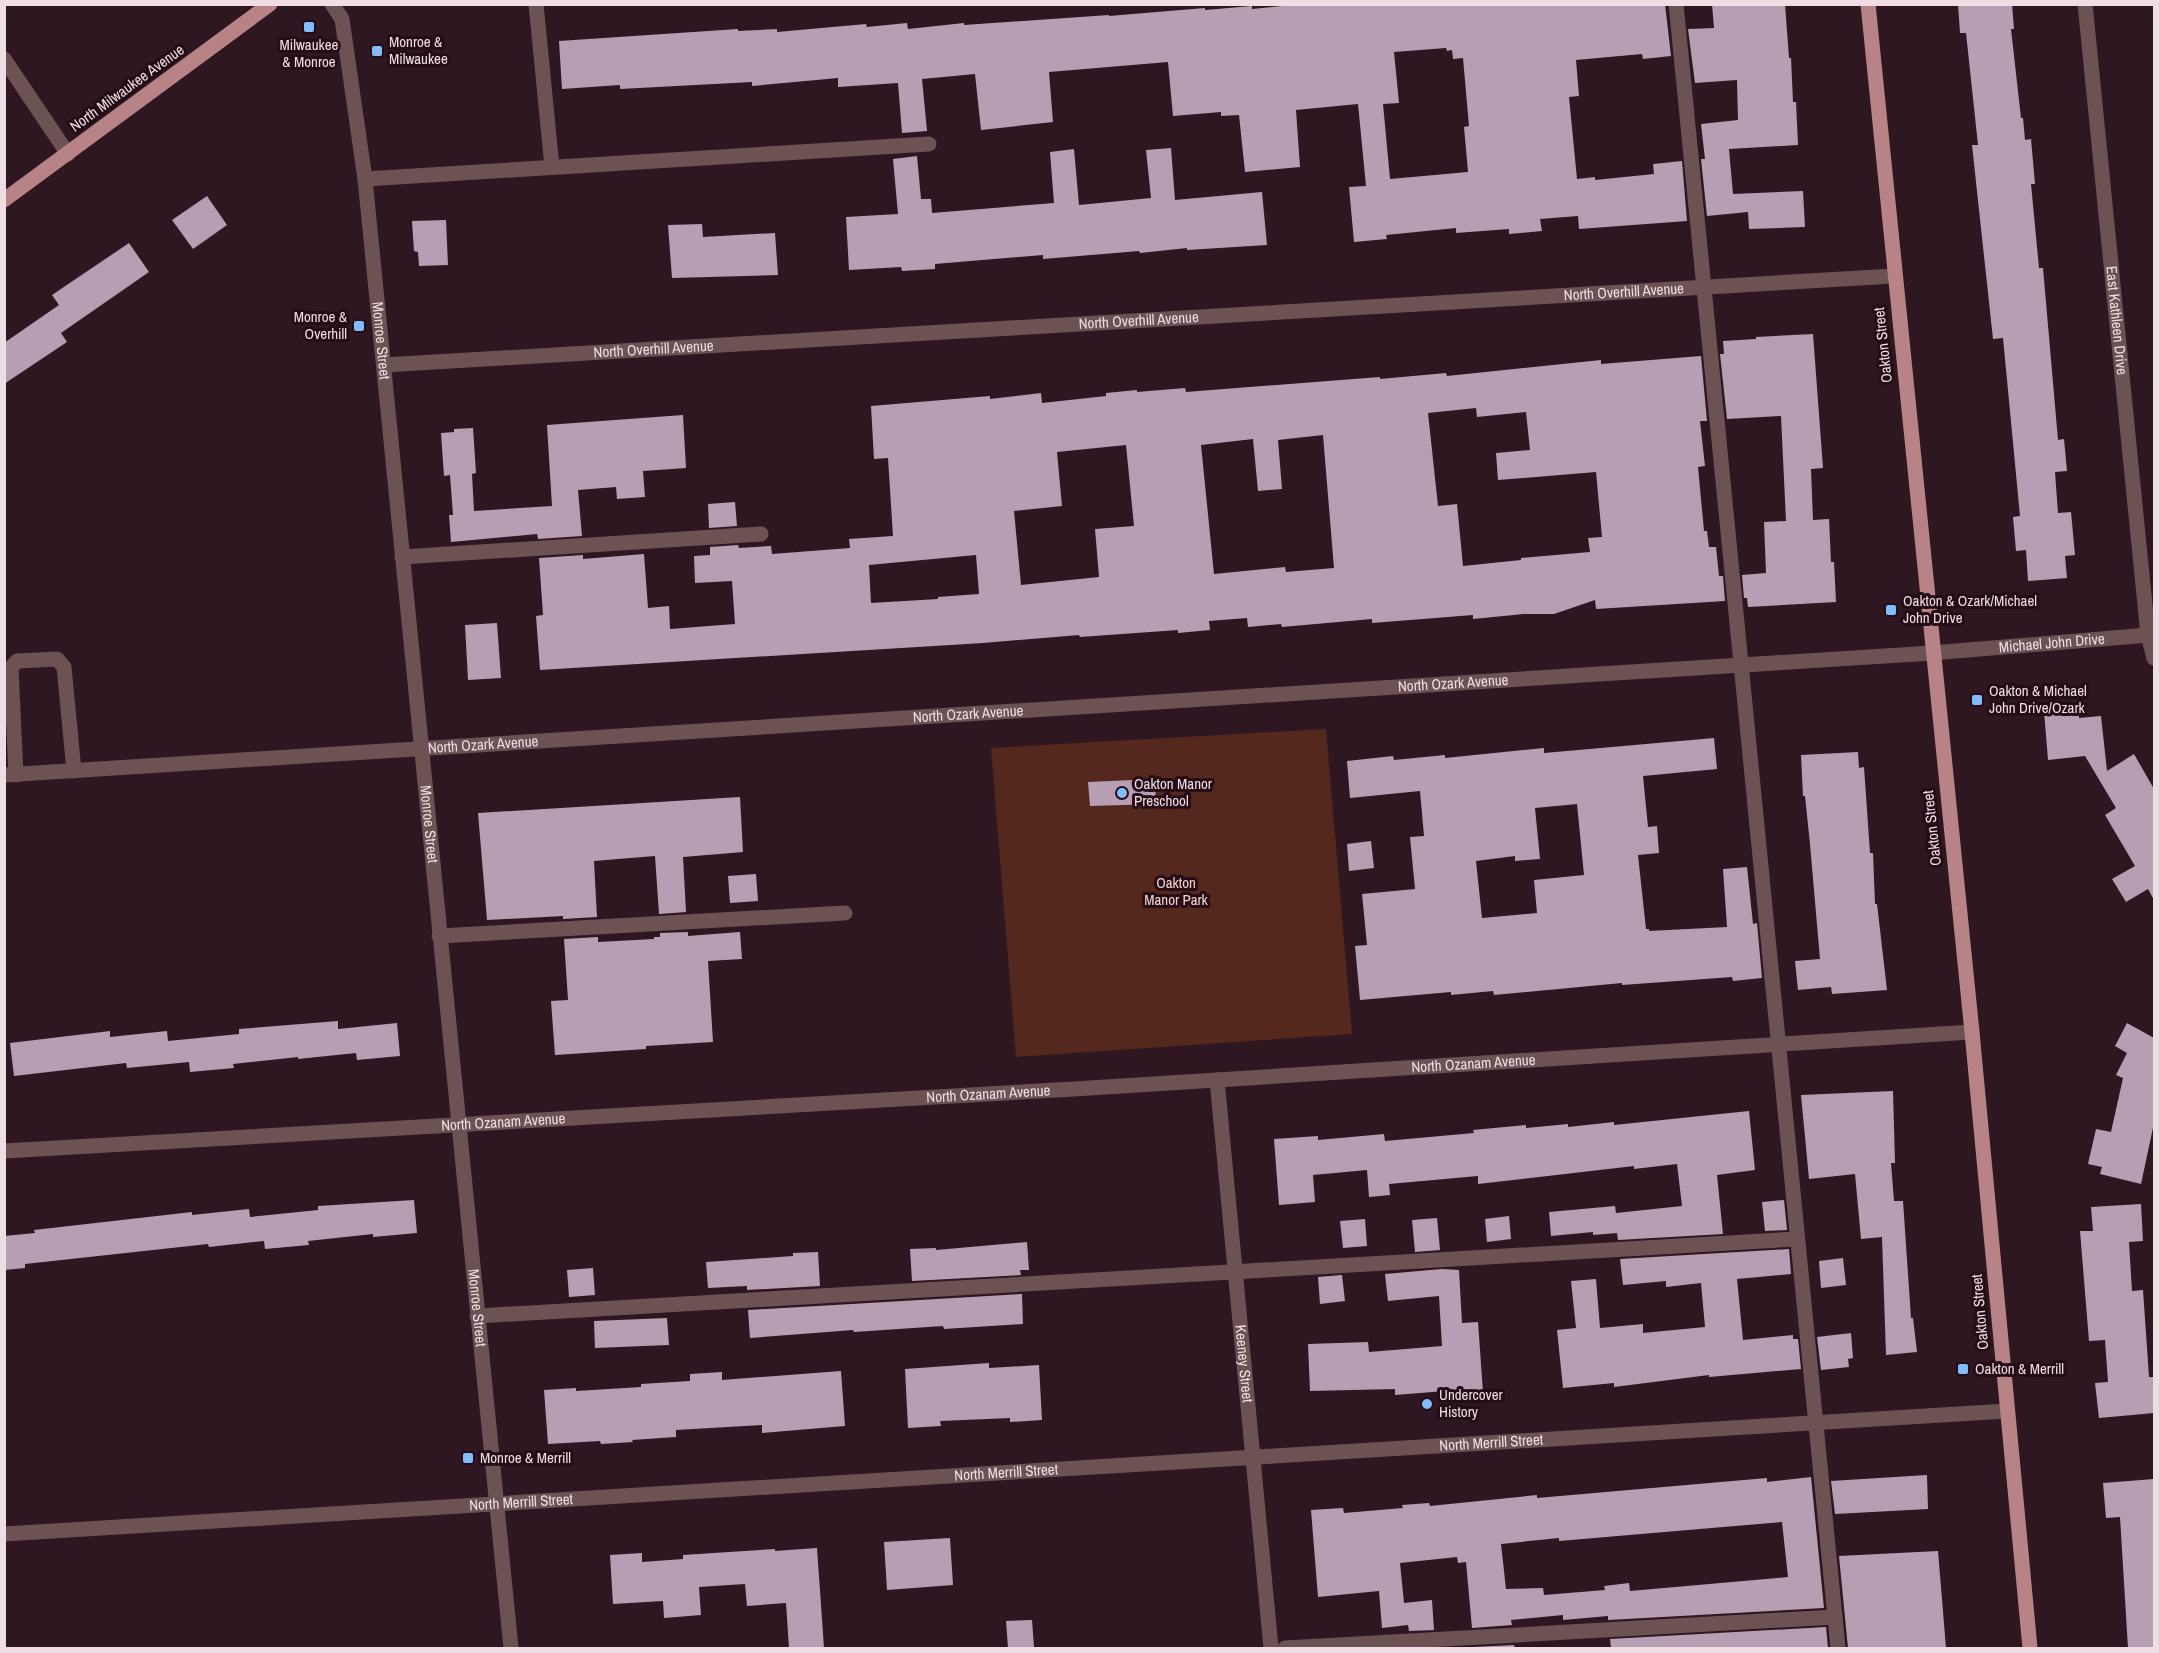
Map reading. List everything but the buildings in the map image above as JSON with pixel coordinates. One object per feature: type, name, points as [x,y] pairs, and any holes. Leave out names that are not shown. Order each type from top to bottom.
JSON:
[{"type":"main road","name":"North Milwaukee Avenue","points":[[4,200],[270,4]]},
{"type":"main road","name":"Oakton Street","points":[[1868,4],[1972,1032],[2030,1648]]},
{"type":"street","name":"Monroe Street","points":[[332,4],[342,19],[365,179],[511,1648]]},
{"type":"street","points":[[536,4],[552,167]]},
{"type":"street","points":[[1676,4],[1838,1648]]},
{"type":"street","name":"East Kathleen Drive","points":[[2085,4],[2148,635]]},
{"type":"street","points":[[4,58],[68,154]]},
{"type":"street","points":[[365,179],[929,144]]},
{"type":"street","name":"North Overhill Avenue","points":[[384,365],[1894,276]]},
{"type":"street","points":[[402,557],[761,534]]},
{"type":"street","points":[[2148,635],[2154,658]]},
{"type":"street","name":"Michael John Drive","points":[[1932,653],[2148,635]]},
{"type":"street","name":"North Ozark Avenue","points":[[10,775],[1932,653]]},
{"type":"street","points":[[10,775],[11,668],[17,661],[57,659],[64,667],[74,771]]},
{"type":"street","points":[[439,936],[845,913]]},
{"type":"street","name":"North Ozanam Avenue","points":[[4,1151],[1217,1080],[1972,1032]]},
{"type":"street","name":"Keeney Street","points":[[1217,1080],[1271,1648]]},
{"type":"street","points":[[477,1316],[1797,1239]]},
{"type":"street","name":"North Merrill Street","points":[[4,1534],[2007,1411]]},
{"type":"street","points":[[1285,1648],[1835,1617]]},
{"type":"green space","name":"Oakton Manor Park","points":[[1326,729],[1352,1034],[1016,1057],[991,748]]},
{"type":"place","name":"Milwaukee & Monroe","points":[[309,27]]},
{"type":"place","name":"Monroe & Milwaukee","points":[[377,51]]},
{"type":"place","name":"Monroe & Overhill","points":[[359,326]]},
{"type":"place","name":"Oakton & Ozark/Michael John Drive","points":[[1891,610]]},
{"type":"place","name":"Oakton & Michael John Drive/Ozark","points":[[1977,700]]},
{"type":"place","name":"Oakton Manor Preschool","points":[[1122,793]]},
{"type":"place","name":"Oakton & Merrill","points":[[1963,1369]]},
{"type":"place","name":"Undercover History","points":[[1427,1404]]},
{"type":"place","name":"Monroe & Merrill","points":[[468,1458]]}]
